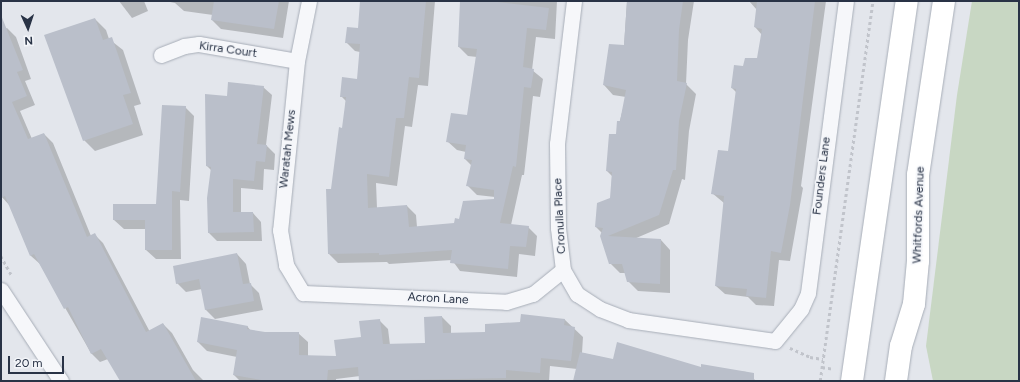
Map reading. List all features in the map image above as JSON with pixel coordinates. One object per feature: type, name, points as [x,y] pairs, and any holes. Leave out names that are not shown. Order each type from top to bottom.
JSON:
[{"type":"main road","points":[[852,381],[907,1]]},
{"type":"main road","name":"Whitfords Avenue","points":[[896,381],[901,346],[914,304],[918,261],[918,175],[944,1]]},
{"type":"street","name":"Waratah Mews","points":[[303,293],[286,265],[280,230],[297,61],[309,1]]},
{"type":"street","name":"Cronulla Place","points":[[574,1],[557,144],[558,228],[562,270],[577,294],[600,309],[628,320],[775,341]]},
{"type":"street","name":"Founders Lane","points":[[775,341],[801,309],[808,293],[846,1]]},
{"type":"street","name":"Kirra Court","points":[[161,55],[184,46],[199,44],[297,61]]},
{"type":"street","name":"Acron Lane","points":[[303,293],[506,302],[533,294],[562,270]]},
{"type":"street","points":[[1,290],[61,381]]},
{"type":"path","points":[[820,381],[873,1]]},
{"type":"path","points":[[775,341],[810,357],[823,359]]},
{"type":"green space","points":[[972,1],[1019,1],[1019,381],[933,381],[926,346],[957,95]]},
{"type":"building","points":[[214,1],[279,1],[274,29],[211,20]]},
{"type":"building","points":[[360,1],[426,1],[419,78],[409,77],[404,118],[396,118],[389,177],[367,174],[368,208],[407,205],[409,227],[454,223],[455,218],[459,219],[463,201],[494,199],[494,190],[466,186],[472,160],[464,159],[466,145],[446,142],[451,113],[467,115],[477,49],[458,47],[460,1],[489,1],[549,8],[546,30],[527,28],[523,67],[534,69],[531,88],[524,87],[516,167],[513,166],[500,223],[529,226],[526,247],[510,246],[508,269],[450,263],[452,250],[379,255],[379,253],[328,254],[326,189],[331,189],[339,127],[342,128],[346,97],[340,97],[342,77],[357,79],[360,44],[345,43],[347,27],[358,28]]},
{"type":"building","points":[[627,1],[683,1],[679,30],[677,81],[687,83],[679,121],[676,170],[673,170],[659,215],[608,236],[661,239],[660,284],[627,282],[622,264],[609,264],[600,236],[603,228],[595,227],[597,203],[610,198],[612,172],[606,171],[609,134],[616,134],[617,121],[620,121],[626,90],[603,85],[609,44],[624,45]]},
{"type":"building","points":[[757,1],[815,1],[790,205],[781,253],[771,251],[766,298],[746,296],[747,289],[715,286],[724,196],[711,194],[718,150],[728,151],[736,89],[731,88],[734,65],[743,66],[745,58],[757,58],[762,29],[754,27]]},
{"type":"building","points":[[1,15],[23,70],[17,72],[27,96],[12,102],[28,139],[44,133],[87,237],[95,233],[146,332],[163,323],[196,381],[120,381],[101,349],[91,354],[68,307],[64,309],[34,254],[30,256],[5,196],[1,198]]},
{"type":"building","points":[[95,18],[103,40],[112,37],[131,93],[123,95],[133,124],[83,141],[44,35]]},
{"type":"building","points":[[228,82],[264,86],[257,144],[267,145],[265,162],[256,161],[254,181],[233,179],[233,212],[253,212],[254,232],[208,233],[207,198],[211,167],[206,166],[205,94],[227,96]]},
{"type":"building","points":[[162,105],[186,106],[180,192],[172,191],[172,250],[145,250],[145,220],[113,220],[113,204],[156,204]]},
{"type":"building","points":[[237,253],[243,284],[251,283],[254,301],[205,310],[199,279],[176,284],[173,266]]},
{"type":"building","points":[[521,314],[565,319],[564,325],[575,327],[571,361],[541,358],[540,373],[506,370],[506,378],[359,381],[358,367],[328,370],[327,381],[267,381],[233,375],[237,350],[197,342],[201,317],[248,326],[247,329],[265,332],[299,332],[299,355],[336,356],[334,340],[361,337],[359,321],[380,319],[383,344],[425,343],[424,317],[442,316],[443,333],[485,332],[485,324],[520,322]]},
{"type":"building","points":[[617,342],[701,367],[701,364],[754,373],[754,381],[573,381],[580,352],[613,359]]}]
